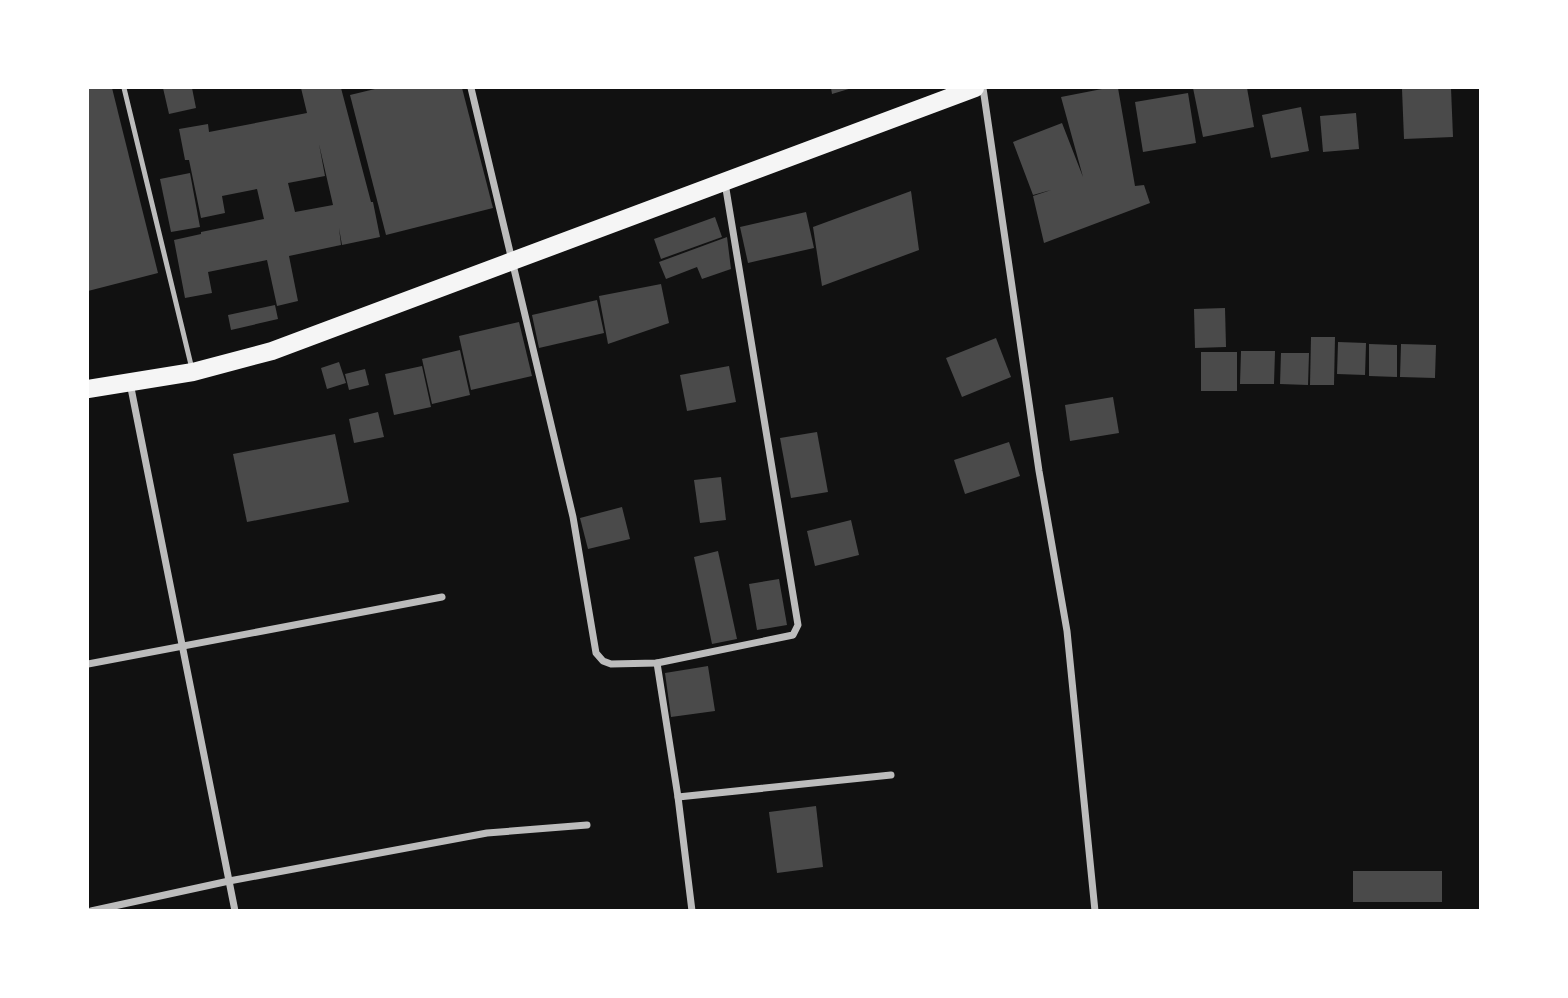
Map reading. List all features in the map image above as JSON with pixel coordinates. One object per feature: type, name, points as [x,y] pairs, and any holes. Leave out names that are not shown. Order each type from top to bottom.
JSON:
[{"type":"main road","points":[[88,390],[193,372],[272,351],[975,88]]},
{"type":"street","points":[[471,88],[573,517],[596,653],[603,661],[611,664],[657,663],[793,635],[797,625],[724,182]]},
{"type":"street","points":[[983,88],[1039,471],[1067,631],[1095,911]]},
{"type":"street","points":[[130,383],[235,911]]},
{"type":"street","points":[[88,664],[442,597]]},
{"type":"street","points":[[657,663],[678,797],[691,911]]},
{"type":"street","points":[[678,797],[891,775]]},
{"type":"street","points":[[90,911],[229,881],[487,833],[587,825]]},
{"type":"lane","points":[[124,88],[193,372]]},
{"type":"building","points":[[88,88],[112,88],[158,273],[88,291]]},
{"type":"building","points":[[163,88],[192,88],[196,108],[169,114]]},
{"type":"building","points":[[301,88],[341,88],[380,237],[342,245],[339,228],[341,245],[289,256],[298,301],[277,306],[267,260],[208,272],[212,293],[185,298],[174,240],[264,219],[257,189],[222,196],[225,213],[201,218],[189,160],[185,160],[179,129],[208,124],[209,132],[307,113]],"holes":[[[319,144],[333,205],[295,212],[288,183],[325,176]]]},
{"type":"building","points":[[379,88],[462,88],[493,208],[386,235],[350,95]]},
{"type":"building","points":[[831,88],[852,88],[832,94]]},
{"type":"building","points":[[1118,88],[1135,186],[1144,185],[1150,203],[1044,243],[1033,196],[1051,190],[1033,195],[1013,142],[1062,123],[1083,177],[1061,97]]},
{"type":"building","points":[[1193,88],[1247,88],[1254,127],[1203,137]]},
{"type":"building","points":[[1451,88],[1453,137],[1404,139],[1402,89]]},
{"type":"building","points":[[1188,93],[1196,143],[1143,152],[1135,102]]},
{"type":"building","points":[[1301,107],[1309,151],[1271,158],[1262,115]]},
{"type":"building","points":[[1356,113],[1359,149],[1323,152],[1320,116]]},
{"type":"building","points":[[190,173],[200,227],[171,232],[160,179]]},
{"type":"building","points":[[911,191],[919,250],[822,286],[813,227]]},
{"type":"building","points":[[806,212],[814,248],[748,263],[740,227]]},
{"type":"building","points":[[715,217],[722,237],[661,259],[654,239]]},
{"type":"building","points":[[727,237],[731,269],[702,279],[697,267],[666,279],[659,262]]},
{"type":"building","points":[[661,284],[669,323],[608,344],[599,296]]},
{"type":"building","points":[[597,300],[604,333],[539,348],[532,315]]},
{"type":"building","points":[[275,305],[278,319],[231,330],[228,315]]},
{"type":"building","points":[[1225,308],[1226,347],[1195,348],[1194,309]]},
{"type":"building","points":[[519,322],[532,376],[471,390],[459,336]]},
{"type":"building","points":[[1311,337],[1335,337],[1334,385],[1310,385]]},
{"type":"building","points":[[996,338],[1011,377],[962,397],[946,358]]},
{"type":"building","points":[[1338,342],[1366,343],[1365,375],[1337,374]]},
{"type":"building","points":[[1369,344],[1397,345],[1397,377],[1369,376]]},
{"type":"building","points":[[1401,344],[1436,345],[1435,378],[1400,377]]},
{"type":"building","points":[[460,350],[470,395],[432,404],[422,359]]},
{"type":"building","points":[[1241,351],[1275,351],[1274,384],[1240,384]]},
{"type":"building","points":[[1201,352],[1237,352],[1237,391],[1201,391]]},
{"type":"building","points":[[1281,353],[1309,353],[1308,385],[1280,384]]},
{"type":"building","points":[[339,362],[346,383],[327,389],[321,368]]},
{"type":"building","points":[[422,366],[431,407],[394,415],[385,374]]},
{"type":"building","points":[[729,366],[736,402],[687,411],[680,375]]},
{"type":"building","points":[[365,369],[369,385],[349,390],[345,374]]},
{"type":"building","points":[[1113,397],[1119,433],[1070,441],[1065,405]]},
{"type":"building","points":[[378,412],[384,437],[354,443],[349,419]]},
{"type":"building","points":[[817,432],[828,492],[791,498],[780,438]]},
{"type":"building","points":[[335,434],[349,502],[247,522],[233,454]]},
{"type":"building","points":[[1009,442],[1020,476],[965,494],[954,460]]},
{"type":"building","points":[[721,477],[726,520],[700,523],[694,480]]},
{"type":"building","points":[[622,507],[630,539],[588,549],[580,518]]},
{"type":"building","points":[[851,520],[859,555],[815,566],[807,531]]},
{"type":"building","points":[[718,551],[737,639],[712,644],[694,557]]},
{"type":"building","points":[[779,579],[787,625],[757,630],[749,584]]},
{"type":"building","points":[[708,666],[715,711],[671,717],[665,673]]},
{"type":"building","points":[[816,806],[823,867],[777,873],[769,812]]},
{"type":"building","points":[[1353,871],[1442,871],[1442,902],[1353,902]]}]
